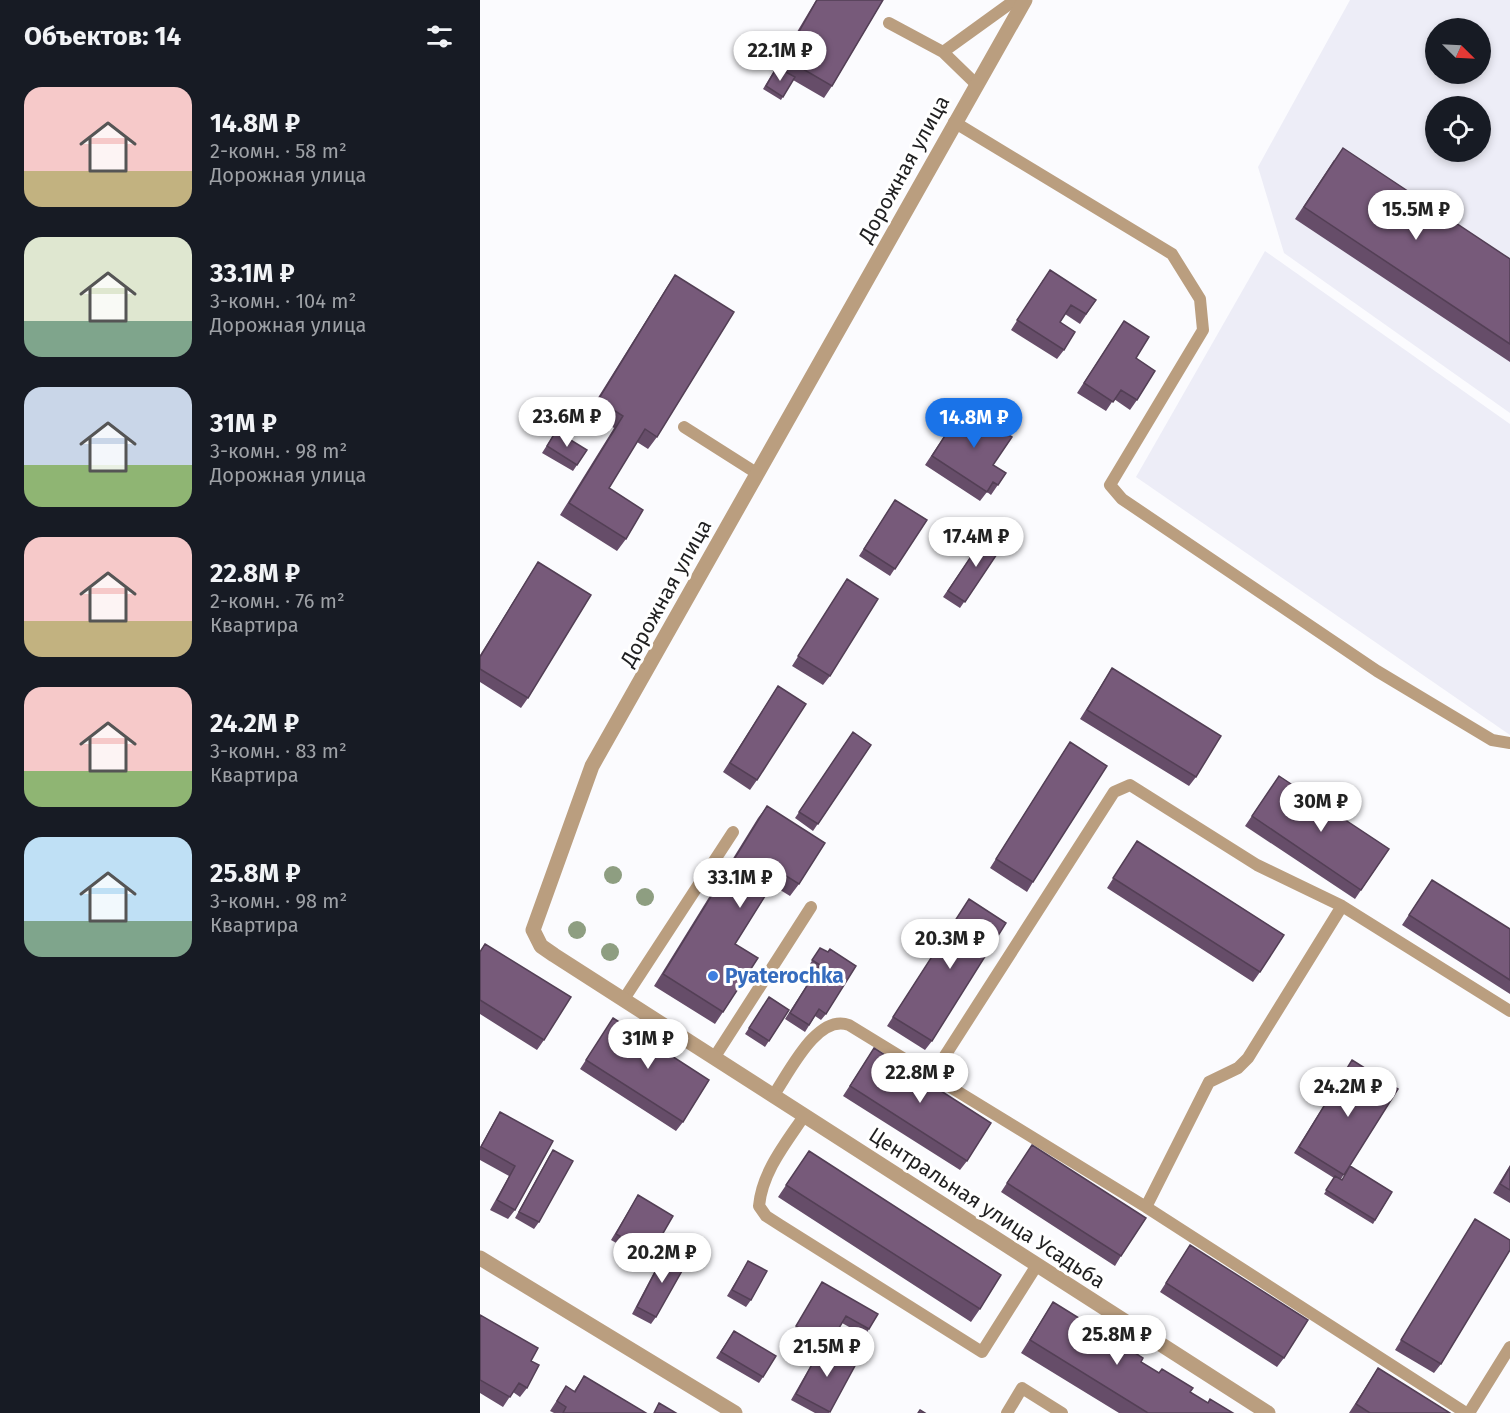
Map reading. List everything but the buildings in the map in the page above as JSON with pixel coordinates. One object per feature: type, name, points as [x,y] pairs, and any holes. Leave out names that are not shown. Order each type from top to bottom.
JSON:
[{"type":"street","name":"Дорожная улица","points":[[804,1116],[541,946],[532,930],[592,766],[1025,0]]},
{"type":"street","name":"Центральная улица Усадьба","points":[[804,1116],[1268,1413]]},
{"type":"street","points":[[480,1258],[735,1413]]},
{"type":"lane","points":[[943,52],[1016,0]]},
{"type":"lane","points":[[890,23],[943,52],[976,84]]},
{"type":"lane","points":[[954,122],[1172,254],[1200,299],[1203,330],[1110,485],[1122,499],[1377,671],[1492,740],[1510,743]]},
{"type":"lane","points":[[684,427],[758,474]]},
{"type":"lane","points":[[932,1076],[1114,792],[1130,784],[1257,865],[1342,906],[1510,1011]]},
{"type":"lane","points":[[624,999],[733,832]]},
{"type":"lane","points":[[1146,1207],[1209,1082],[1238,1068],[1248,1058],[1342,906]]},
{"type":"lane","points":[[714,1058],[812,907]]},
{"type":"lane","points":[[774,1096],[810,1040],[829,1024],[840,1022],[1146,1207],[1467,1413],[1510,1347]]},
{"type":"lane","points":[[804,1116],[780,1152],[760,1191],[759,1206],[766,1216],[780,1225],[982,1352],[1037,1264]]},
{"type":"lane","points":[[1007,1413],[1022,1389],[1062,1413]]},
{"type":"shaded area","points":[[1350,0],[1510,0],[1510,413],[1284,253],[1258,167]]},
{"type":"shaded area","points":[[1265,251],[1510,424],[1510,735],[1136,477]]},
{"type":"place","name":"Pyaterochka","points":[[713,976]]}]
